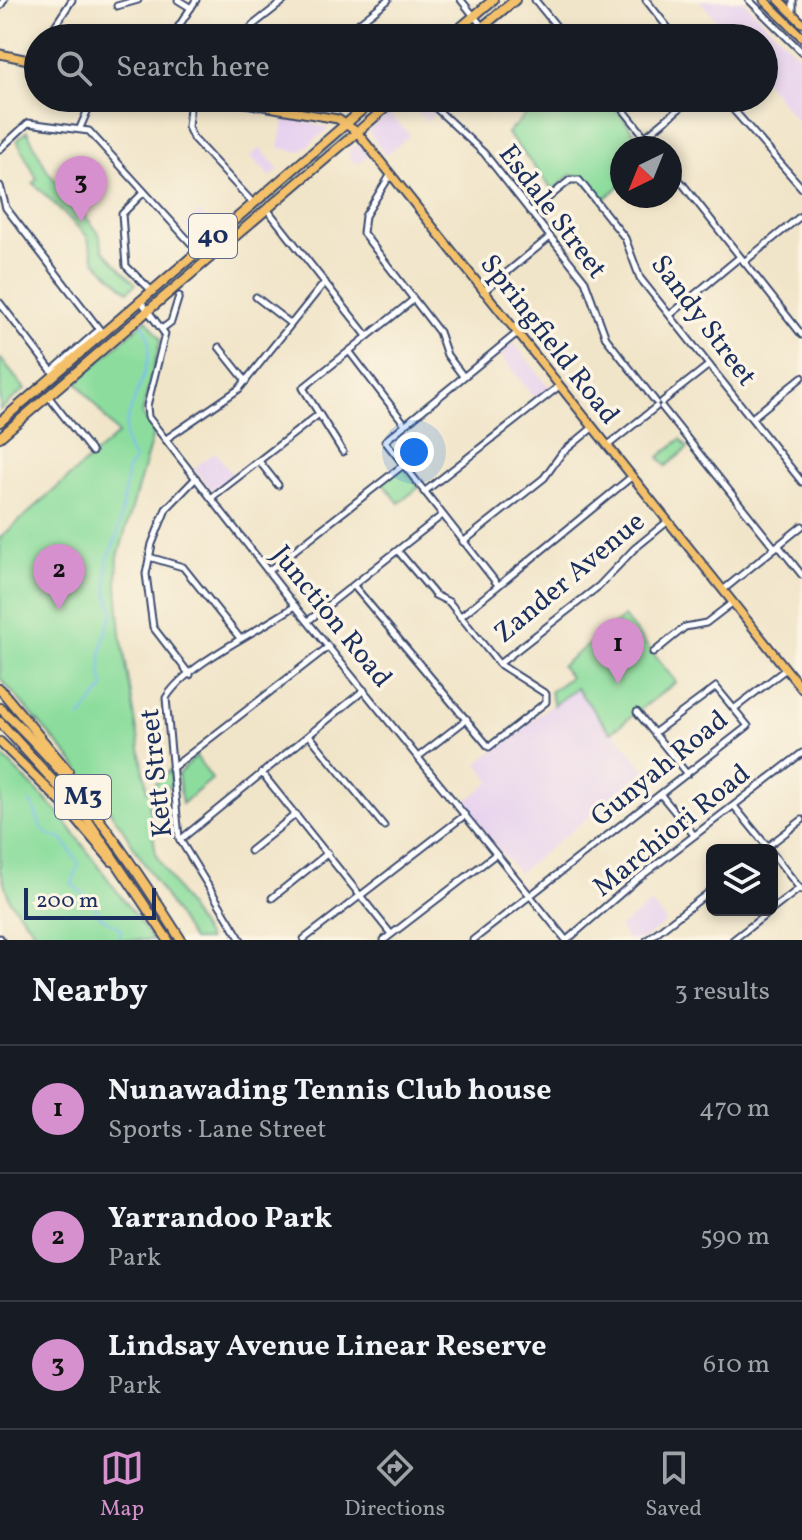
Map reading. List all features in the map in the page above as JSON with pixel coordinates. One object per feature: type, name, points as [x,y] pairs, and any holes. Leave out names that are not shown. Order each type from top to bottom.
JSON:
[{"type":"highway","points":[[465,24],[493,0]]},
{"type":"highway","points":[[486,24],[515,0]]},
{"type":"highway","name":"40","points":[[0,422],[359,112]]},
{"type":"highway","name":"40","points":[[0,437],[381,112]]},
{"type":"highway","points":[[0,689],[86,794],[154,897]]},
{"type":"highway","name":"M3","points":[[0,708],[72,784],[154,897],[181,940]]},
{"type":"highway","name":"M3","points":[[0,722],[72,799],[168,940]]},
{"type":"highway","points":[[0,742],[79,822],[146,906]]},
{"type":"main road","points":[[764,0],[802,37]]},
{"type":"main road","points":[[779,0],[795,8],[802,23]]},
{"type":"main road","points":[[0,54],[24,59]]},
{"type":"main road","name":"Springfield Road","points":[[287,112],[346,123],[357,132],[630,478],[802,689]]},
{"type":"street","points":[[0,6],[4,0]]},
{"type":"street","points":[[56,24],[72,0]]},
{"type":"street","points":[[117,6],[138,0]]},
{"type":"street","points":[[178,0],[191,8]]},
{"type":"street","points":[[180,24],[196,0]]},
{"type":"street","points":[[258,24],[285,0]]},
{"type":"street","points":[[358,24],[388,0]]},
{"type":"street","points":[[461,0],[480,24]]},
{"type":"street","points":[[535,0],[555,24]]},
{"type":"street","points":[[646,0],[665,24]]},
{"type":"street","points":[[749,0],[773,24]]},
{"type":"street","points":[[778,29],[802,52]]},
{"type":"street","points":[[792,43],[802,43]]},
{"type":"street","points":[[80,128],[87,112]]},
{"type":"street","points":[[190,112],[188,127],[193,138],[253,203]]},
{"type":"street","name":"Esdale Street","points":[[440,112],[484,153],[585,281],[606,338],[802,575]]},
{"type":"street","points":[[625,112],[644,136]]},
{"type":"street","points":[[646,136],[675,112]]},
{"type":"street","points":[[735,112],[802,188]]},
{"type":"street","points":[[0,149],[28,123],[59,129],[80,128],[96,135],[197,250]]},
{"type":"street","points":[[391,174],[365,216],[363,233],[439,332],[447,355],[463,376]]},
{"type":"street","name":"Sandy Street","points":[[531,212],[570,180],[579,180],[625,238],[640,278],[802,482]]},
{"type":"street","points":[[682,183],[802,335]]},
{"type":"street","points":[[0,186],[6,208],[101,332]]},
{"type":"street","points":[[144,192],[122,214],[126,266],[151,290]]},
{"type":"street","points":[[267,208],[367,336]]},
{"type":"street","points":[[670,315],[801,218]]},
{"type":"street","points":[[483,292],[550,237]]},
{"type":"street","points":[[166,439],[235,393],[325,282]]},
{"type":"street","points":[[140,300],[163,328],[171,322],[179,296]]},
{"type":"street","points":[[256,297],[291,324]]},
{"type":"street","points":[[343,452],[303,388],[413,300]]},
{"type":"street","points":[[0,303],[54,373]]},
{"type":"street","name":"Junction Road","points":[[163,328],[166,340],[146,412],[295,606],[565,940]]},
{"type":"street","points":[[498,585],[385,441],[516,334]]},
{"type":"street","points":[[219,347],[246,381]]},
{"type":"street","points":[[349,351],[404,423]]},
{"type":"street","points":[[606,447],[709,365]]},
{"type":"street","points":[[752,418],[802,377]]},
{"type":"street","points":[[424,492],[558,387]]},
{"type":"street","points":[[47,396],[92,452]]},
{"type":"street","points":[[211,498],[319,414]]},
{"type":"street","points":[[463,542],[544,478],[565,450],[591,429]]},
{"type":"street","points":[[259,461],[278,485]]},
{"type":"street","points":[[268,571],[402,466]]},
{"type":"street","points":[[190,675],[153,627],[146,591],[149,557],[166,509],[196,478]]},
{"type":"street","points":[[460,617],[630,478]]},
{"type":"street","points":[[308,621],[441,516]]},
{"type":"street","name":"Zander Avenue","points":[[499,664],[599,586],[634,549],[667,522]]},
{"type":"street","points":[[722,590],[802,526]]},
{"type":"street","points":[[354,586],[489,747],[546,702],[546,694],[499,664],[449,602],[435,595],[398,551]]},
{"type":"street","points":[[149,557],[183,567],[239,637]]},
{"type":"street","points":[[653,653],[685,627],[706,623],[732,603]]},
{"type":"street","name":"Kett Street","points":[[241,940],[180,840],[166,698],[239,637],[268,625],[295,606]]},
{"type":"street","points":[[171,769],[328,647]]},
{"type":"street","name":"Gunyah Road","points":[[473,940],[746,729],[747,723],[735,708],[786,669]]},
{"type":"street","points":[[654,733],[711,688],[720,689],[735,708]]},
{"type":"street","points":[[180,840],[364,690]]},
{"type":"street","points":[[637,712],[687,774]]},
{"type":"street","points":[[418,757],[467,719]]},
{"type":"street","points":[[309,735],[384,826]]},
{"type":"street","name":"Marchiori Road","points":[[565,940],[694,835],[802,753]]},
{"type":"street","points":[[262,773],[391,934]]},
{"type":"street","points":[[661,795],[694,835]]},
{"type":"street","points":[[734,806],[763,844]]},
{"type":"street","points":[[250,851],[296,814]]},
{"type":"street","points":[[304,939],[465,815]]},
{"type":"street","points":[[775,844],[802,820]]},
{"type":"street","points":[[272,898],[328,853]]},
{"type":"street","points":[[384,940],[496,854]]},
{"type":"street","points":[[733,940],[801,890],[778,862]]},
{"type":"street","points":[[650,939],[706,895]]},
{"type":"shaded area","points":[[700,0],[742,0],[766,24],[719,24]]},
{"type":"shaded area","points":[[778,35],[802,59],[802,127],[778,97]]},
{"type":"shaded area","points":[[418,112],[435,114],[427,121]]},
{"type":"shaded area","points":[[389,113],[410,135],[385,156],[368,130]]},
{"type":"shaded area","points":[[285,117],[329,128],[300,152],[279,148]]},
{"type":"shaded area","points":[[358,145],[367,154],[358,163],[349,154]]},
{"type":"shaded area","points":[[260,148],[279,170],[270,177],[251,156]]},
{"type":"shaded area","points":[[200,212],[212,226],[198,240],[183,226]]},
{"type":"shaded area","points":[[513,342],[550,388],[535,399],[499,353]]},
{"type":"shaded area","points":[[215,452],[233,475],[212,491],[194,468]]},
{"type":"shaded area","points":[[575,686],[647,771],[518,873],[462,804],[491,781],[478,763]]},
{"type":"shaded area","points":[[651,903],[666,922],[643,940],[628,940],[619,928]]},
{"type":"green space","points":[[529,112],[619,112],[637,136],[610,136],[610,194],[603,200],[578,175],[570,175],[553,190],[507,133]]},
{"type":"green space","points":[[27,131],[48,172],[99,233],[103,250],[136,284],[128,291],[95,261],[87,236],[33,183],[37,179],[17,140]]},
{"type":"green space","points":[[344,134],[206,255],[148,300],[276,188]]},
{"type":"green space","points":[[146,319],[161,339],[142,414],[154,431],[118,557],[121,634],[147,791],[170,770],[172,784],[149,804],[156,855],[208,940],[192,940],[121,826],[71,759],[0,678],[0,538],[118,434],[77,382]]},
{"type":"green space","points":[[0,358],[25,389],[0,410]]},
{"type":"green space","points":[[681,439],[688,448],[666,466],[659,457]]},
{"type":"green space","points":[[402,466],[419,487],[399,503],[382,482]]},
{"type":"green space","points":[[624,617],[676,682],[611,732],[576,688],[554,705],[550,692],[570,677],[561,666]]},
{"type":"green space","points":[[0,754],[59,813],[153,940],[41,940],[10,901],[0,870]]},
{"type":"green space","points":[[196,756],[212,779],[182,804],[178,774]]},
{"type":"waterway","points":[[79,720],[104,688],[102,649],[114,611],[107,593],[107,560],[118,534],[128,468],[135,459],[126,446],[126,430],[149,356],[149,339],[142,323]]},
{"type":"waterway","points":[[30,802],[42,829],[63,840],[79,864],[72,884],[93,903],[100,916],[121,929],[119,940]]},
{"type":"place","name":"Lindsay Avenue Linear Reserve","points":[[81,222]]},
{"type":"place","name":"Yarrandoo Park","points":[[59,610]]},
{"type":"place","name":"Nunawading Tennis Club house","points":[[618,684]]}]
